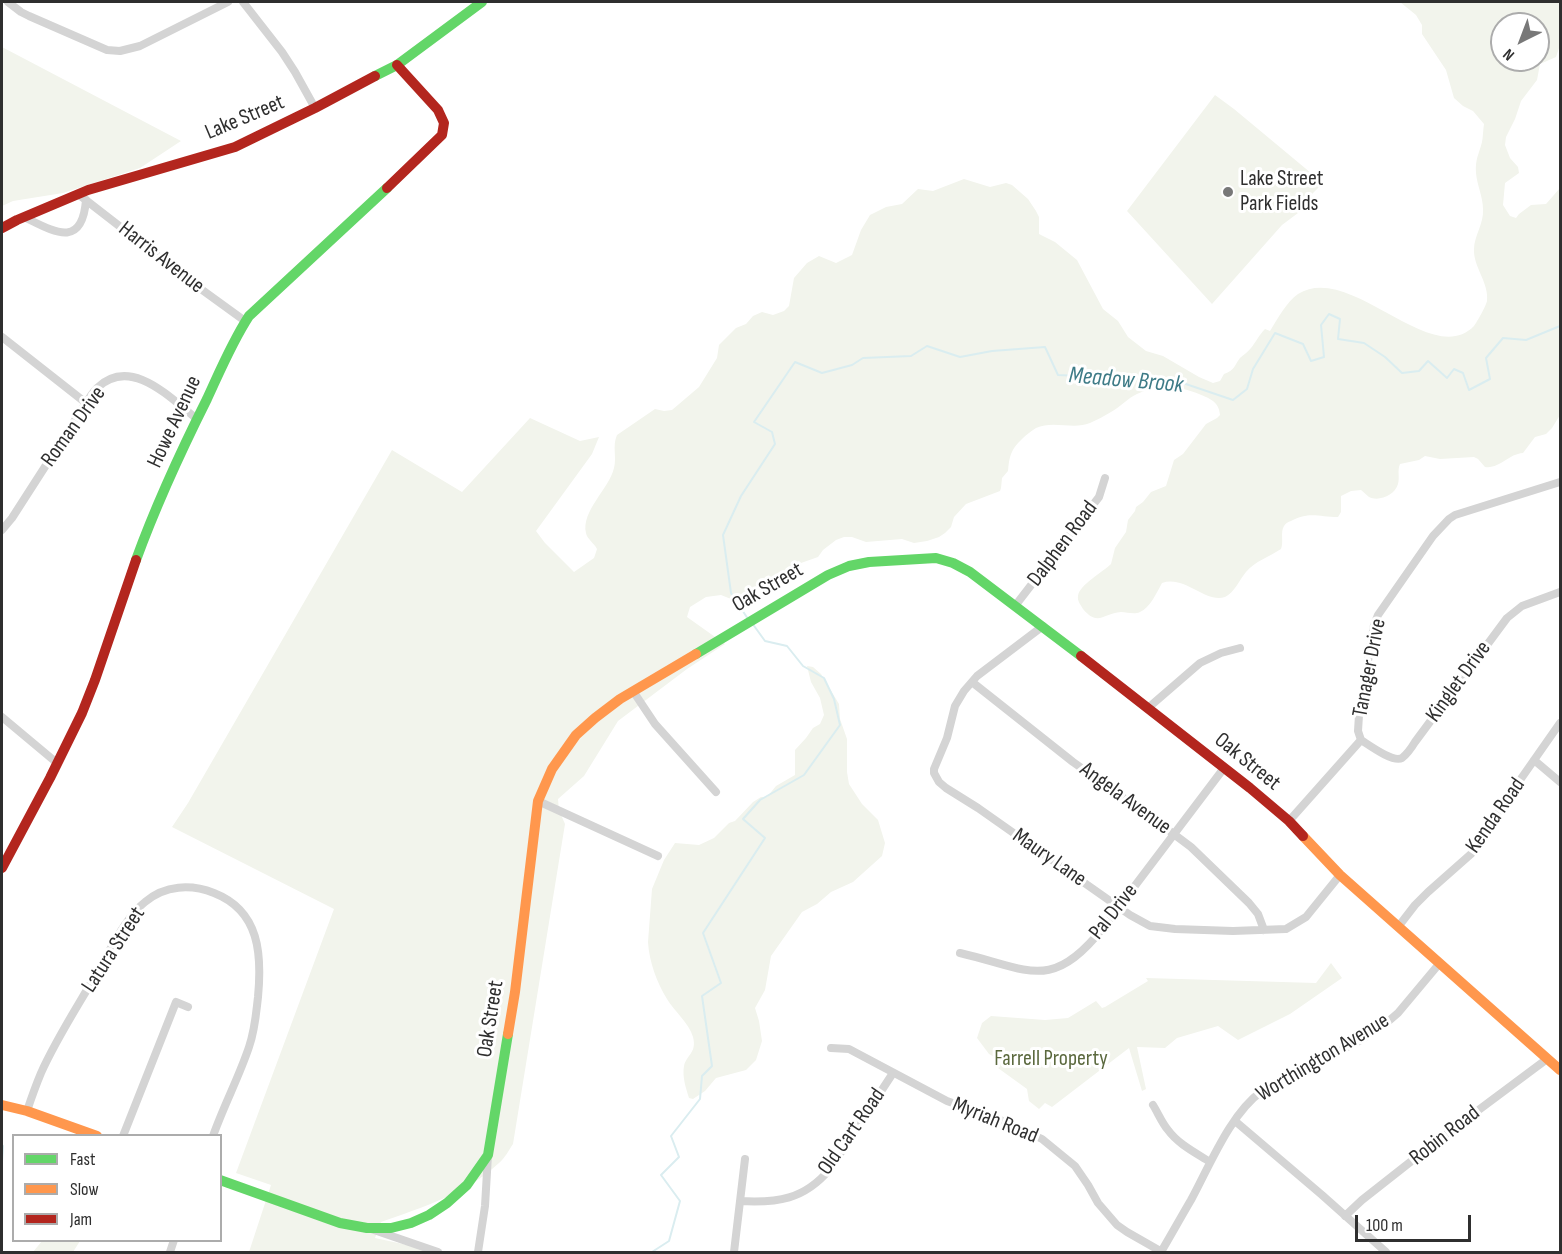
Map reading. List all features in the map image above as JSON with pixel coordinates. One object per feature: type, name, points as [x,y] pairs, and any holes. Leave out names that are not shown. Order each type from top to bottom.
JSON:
[{"type":"street","points":[[8,2],[29,16],[99,48],[113,51],[140,46],[228,2]]},
{"type":"street","points":[[243,2],[282,52],[315,108]]},
{"type":"street","name":"Lake Street","points":[[2,228],[24,217],[82,197],[98,187],[235,147],[397,65],[482,2]]},
{"type":"street","name":"Howe Avenue","points":[[2,868],[87,702],[146,533],[197,419],[245,321],[442,135],[444,123],[438,110],[397,65]]},
{"type":"street","points":[[24,217],[54,231],[64,234],[71,232],[77,228],[85,207],[82,197]]},
{"type":"street","name":"Harris Avenue","points":[[82,197],[245,321]]},
{"type":"street","points":[[2,337],[86,403]]},
{"type":"street","name":"Roman Drive","points":[[2,530],[95,390],[105,382],[117,377],[133,376],[147,382],[197,419]]},
{"type":"street","name":"Dalphen Road","points":[[1015,606],[1099,497],[1105,478]]},
{"type":"street","name":"Tanager Drive","points":[[1289,820],[1361,740],[1358,731],[1359,715],[1376,620],[1388,598],[1433,536],[1455,515],[1560,482]]},
{"type":"street","name":"Oak Street","points":[[222,1181],[340,1223],[368,1228],[392,1228],[411,1223],[447,1203],[467,1185],[488,1155],[515,992],[538,801],[552,769],[576,735],[595,718],[633,691],[828,575],[848,566],[869,562],[936,558],[970,572],[1043,626],[1289,820],[1340,876],[1556,1063]]},
{"type":"street","name":"Kinglet Drive","points":[[1361,740],[1387,756],[1396,759],[1403,757],[1507,618],[1522,606],[1560,592]]},
{"type":"street","name":"Maury Lane","points":[[1043,626],[984,671],[972,682],[955,706],[945,744],[934,769],[937,779],[946,788],[1145,924],[1157,927],[1199,930],[1286,929],[1300,922],[1312,911],[1340,876]]},
{"type":"street","points":[[1148,708],[1200,663],[1221,653],[1240,648]]},
{"type":"street","name":"Angela Avenue","points":[[972,682],[1073,762],[1199,854],[1249,903],[1258,914],[1264,930]]},
{"type":"street","points":[[633,691],[655,724],[716,792]]},
{"type":"street","points":[[2,717],[57,764]]},
{"type":"street","name":"Kenda Road","points":[[1398,927],[1428,892],[1471,854],[1504,802],[1560,723]]},
{"type":"street","points":[[1534,760],[1560,782]]},
{"type":"street","name":"Pal Drive","points":[[960,953],[1021,970],[1051,970],[1067,963],[1081,952],[1098,933],[1224,768]]},
{"type":"street","points":[[538,801],[658,856]]},
{"type":"street","name":"Latura Street","points":[[27,1111],[41,1073],[57,1042],[118,937],[135,913],[146,901],[159,893],[178,888],[195,888],[219,895],[243,913],[254,933],[260,961],[254,1031],[242,1067],[214,1134]]},
{"type":"street","name":"Worthington Avenue","points":[[1161,1252],[1210,1162],[1248,1103],[1262,1091],[1360,1040],[1390,1021],[1439,964]]},
{"type":"street","points":[[124,1134],[176,1002],[188,1007]]},
{"type":"street","name":"Myriah Road","points":[[831,1048],[849,1049],[947,1101],[1008,1123],[1042,1139],[1075,1166],[1098,1203],[1117,1225],[1161,1252]]},
{"type":"street","name":"Robin Road","points":[[1345,1216],[1437,1141],[1556,1063]]},
{"type":"street","name":"Old Cart Road","points":[[740,1200],[762,1202],[788,1199],[819,1181],[830,1169],[893,1072]]},
{"type":"street","points":[[1153,1105],[1172,1135],[1210,1162]]},
{"type":"street","points":[[2,1106],[27,1111],[70,1131],[86,1134]]},
{"type":"street","points":[[1235,1121],[1386,1252]]},
{"type":"street","points":[[478,1252],[485,1206],[488,1155]]},
{"type":"street","points":[[734,1252],[745,1159]]},
{"type":"street","points":[[368,1228],[438,1252]]},
{"type":"green space","points":[[1400,2],[1560,2],[1560,45],[1556,57],[1550,60],[1550,12],[1490,12],[1490,72],[1538,72],[1537,80],[1521,101],[1506,137],[1505,145],[1519,173],[1505,183],[1503,205],[1510,216],[1516,218],[1531,205],[1546,204],[1560,188],[1560,415],[1552,428],[1546,434],[1535,437],[1523,453],[1495,466],[1485,467],[1474,457],[1440,459],[1425,456],[1419,460],[1400,464],[1398,484],[1394,491],[1386,497],[1377,499],[1369,497],[1361,490],[1351,491],[1341,496],[1341,512],[1338,517],[1309,515],[1286,523],[1282,531],[1281,549],[1250,568],[1225,597],[1210,597],[1179,583],[1162,583],[1150,603],[1140,612],[1121,612],[1101,618],[1093,617],[1079,603],[1079,592],[1082,587],[1111,564],[1115,548],[1126,532],[1128,520],[1136,507],[1151,492],[1166,486],[1174,460],[1183,454],[1206,424],[1220,415],[1214,402],[1199,394],[1184,389],[1160,387],[1134,396],[1090,423],[1077,426],[1049,425],[1032,430],[1013,450],[1008,471],[1002,478],[1000,491],[966,504],[954,517],[951,527],[939,537],[914,543],[902,539],[866,542],[844,537],[823,550],[818,557],[801,563],[776,580],[751,591],[744,596],[741,603],[721,595],[706,597],[690,607],[687,617],[725,644],[687,669],[618,721],[584,776],[558,799],[559,810],[565,824],[513,1144],[501,1161],[473,1183],[443,1199],[381,1222],[375,1238],[440,1252],[249,1252],[271,1185],[236,1173],[334,909],[172,827],[392,450],[462,492],[530,418],[580,441],[599,437],[592,454],[536,531],[574,572],[594,558],[597,549],[587,535],[586,525],[591,508],[607,484],[614,468],[617,435],[655,409],[672,410],[699,387],[717,358],[719,345],[736,328],[746,324],[753,316],[762,312],[773,315],[784,311],[789,306],[794,278],[807,263],[819,256],[836,263],[852,255],[861,230],[870,215],[886,207],[902,204],[918,189],[933,191],[964,179],[990,187],[1006,183],[1012,185],[1028,199],[1036,211],[1039,217],[1039,234],[1055,242],[1077,260],[1103,309],[1118,321],[1128,337],[1146,351],[1163,356],[1213,383],[1220,381],[1224,374],[1232,369],[1265,329],[1270,331],[1294,297],[1319,288],[1341,291],[1413,327],[1436,335],[1456,336],[1474,326],[1487,301],[1486,287],[1474,256],[1483,214],[1476,168],[1484,124],[1473,111],[1454,98],[1446,70],[1422,34],[1422,25],[1416,15]]},
{"type":"green space","points":[[2,47],[181,141],[140,168],[63,193],[13,201],[2,206]]},
{"type":"green space","name":"Lake Street Park Fields","points":[[1215,95],[1323,183],[1306,200],[1298,213],[1282,225],[1212,304],[1127,211]]},
{"type":"green space","points":[[807,666],[813,667],[821,674],[839,704],[840,719],[847,739],[849,784],[862,804],[878,820],[885,843],[882,856],[853,882],[831,892],[817,904],[802,912],[771,956],[765,990],[755,1008],[762,1041],[756,1060],[746,1070],[716,1078],[705,1091],[693,1099],[689,1098],[684,1066],[694,1047],[694,1042],[688,1027],[663,993],[652,964],[648,942],[652,889],[664,860],[675,843],[699,845],[714,838],[753,802],[761,797],[767,797],[776,786],[795,775],[795,750],[813,728],[820,724],[824,715]]},
{"type":"green space","name":"Farrell Property","points":[[1331,963],[1342,978],[1290,1014],[1238,1040],[1218,1026],[1177,1038],[1165,1048],[1137,1047],[1146,1089],[1142,1091],[1129,1048],[1052,1107],[1045,1103],[1039,1109],[1029,1101],[1027,1089],[998,1068],[998,1059],[989,1054],[977,1038],[982,1023],[991,1016],[1045,1020],[1068,1018],[1096,1001],[1102,1008],[1105,1007],[1148,981],[1146,978],[1316,983]]},
{"type":"green space","points":[[41,1242],[79,1242],[73,1252],[33,1252]]},
{"type":"waterway","name":"Meadow Brook","points":[[748,619],[731,593],[723,535],[741,496],[775,444],[772,432],[754,422],[795,362],[822,373],[852,365],[863,358],[911,356],[927,346],[960,357],[992,351],[1045,347],[1058,375],[1174,380],[1233,400],[1247,389],[1253,369],[1275,333],[1303,344],[1311,361],[1324,357],[1321,325],[1329,314],[1340,319],[1338,339],[1364,343],[1385,357],[1402,373],[1419,371],[1428,361],[1447,378],[1454,369],[1463,373],[1469,390],[1490,379],[1486,358],[1503,338],[1526,340],[1560,326]]},
{"type":"waterway","name":"Meadow Brook","points":[[652,1252],[669,1241],[680,1201],[661,1175],[679,1157],[671,1136],[700,1099],[702,1076],[712,1066],[702,996],[721,983],[703,933],[765,838],[743,819],[760,800],[804,775],[840,725],[834,699],[824,678],[803,666],[787,646],[765,641],[752,623]]},
{"type":"waterway","name":"Meadow Brook","points":[[2,1145],[2,1162]]},
{"type":"traffic: fast","points":[[375,76],[397,65],[482,2]]},
{"type":"traffic: fast","points":[[136,560],[178,458],[249,316],[387,188]]},
{"type":"traffic: fast","points":[[696,654],[828,575],[849,566],[869,562],[936,558],[953,563],[970,572],[1081,656]]},
{"type":"traffic: fast","points":[[222,1181],[340,1223],[367,1228],[391,1228],[429,1215],[467,1185],[488,1155],[508,1034]]},
{"type":"traffic: slow","points":[[508,1034],[538,801],[552,769],[576,735],[595,718],[620,699],[696,654]]},
{"type":"traffic: slow","points":[[1303,836],[1340,875],[1560,1070]]},
{"type":"traffic: slow","points":[[2,1105],[27,1111],[91,1134]]},
{"type":"traffic: jam","points":[[387,188],[442,135],[444,123],[438,110],[397,65]]},
{"type":"traffic: jam","points":[[2,228],[88,190],[235,147],[375,76]]},
{"type":"traffic: jam","points":[[2,868],[82,713],[136,560]]},
{"type":"traffic: jam","points":[[1081,656],[1250,788],[1303,836]]},
{"type":"place","name":"Lake Street Park Fields","points":[[1228,192]]}]
